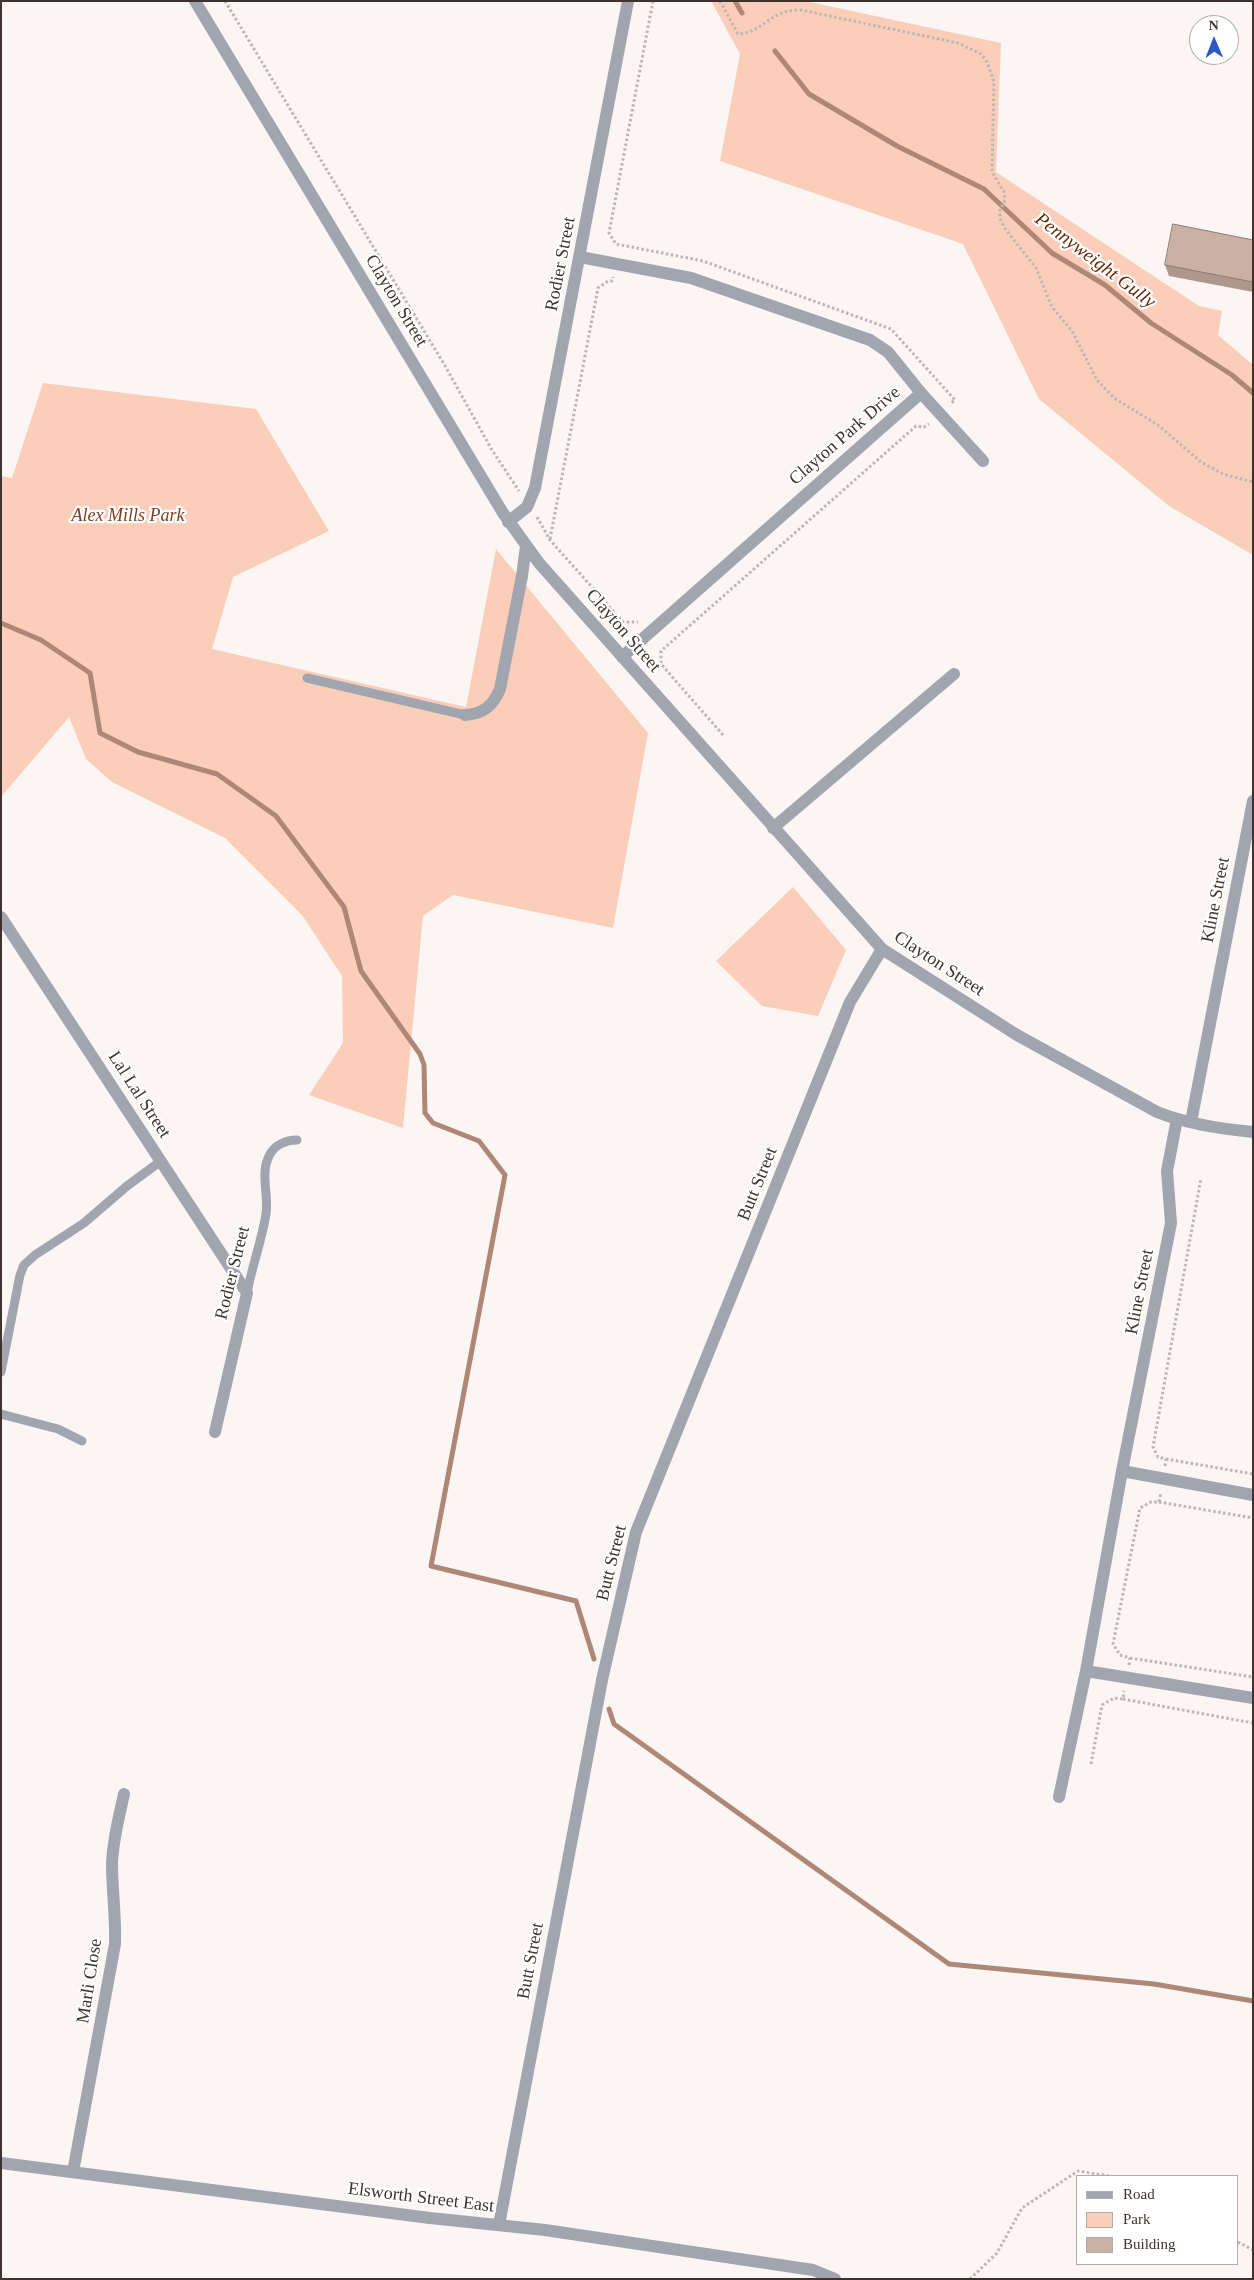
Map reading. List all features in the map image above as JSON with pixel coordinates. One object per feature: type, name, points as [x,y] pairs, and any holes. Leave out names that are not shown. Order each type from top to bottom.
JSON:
[{"type":"street","name":"Clayton Street","points":[[195,1],[508,522],[526,546],[622,657],[882,949],[1017,1035],[1132,1100],[1177,1120],[1253,1132]]},
{"type":"street","name":"Rodier Street","points":[[529,505],[536,482],[628,1]]},
{"type":"street","name":"Clayton Park Drive","points":[[580,257],[615,262],[699,280],[870,340],[888,352],[921,393],[622,657]]},
{"type":"street","points":[[921,393],[983,461]]},
{"type":"street","points":[[508,522],[529,505]]},
{"type":"street","points":[[465,715],[487,709],[494,702],[500,689],[526,546]]},
{"type":"street","points":[[773,828],[954,674]]},
{"type":"street","name":"Kline Street","points":[[1191,1122],[1253,801]]},
{"type":"street","name":"Lal Lal Street","points":[[1,917],[247,1293]]},
{"type":"street","name":"Butt Street","points":[[499,2224],[602,1680],[636,1532],[850,1002],[882,949]]},
{"type":"street","name":"Kline Street","points":[[1060,1797],[1086,1671],[1122,1471],[1172,1223],[1168,1171],[1177,1120]]},
{"type":"street","name":"Rodier Street","points":[[215,1432],[247,1293]]},
{"type":"street","points":[[1122,1471],[1253,1495]]},
{"type":"street","points":[[1086,1671],[1253,1698]]},
{"type":"street","name":"Marli Close","points":[[73,2172],[115,1944],[116,1925],[112,1864],[124,1794]]},
{"type":"street","name":"Elsworth Street East","points":[[1,2163],[430,2218],[499,2224],[813,2270],[835,2279]]},
{"type":"lane","points":[[307,678],[465,715]]},
{"type":"lane","name":"Rodier Street","points":[[247,1293],[266,1211],[265,1171],[268,1159],[272,1151],[279,1144],[297,1140]]},
{"type":"lane","points":[[1,1372],[24,1266],[36,1255],[94,1215],[127,1186],[161,1161]]},
{"type":"lane","points":[[1,1414],[58,1429],[82,1441]]},
{"type":"path","points":[[225,1],[444,364],[492,450],[550,540],[623,622],[639,621],[649,632]]},
{"type":"path","points":[[608,232],[653,1]]},
{"type":"path","points":[[720,1],[738,34],[749,33],[783,11],[801,10],[958,43],[977,51],[987,62],[996,88],[992,172],[1004,192],[1005,200],[999,216],[1006,230],[1036,268],[1052,307],[1072,331],[1091,371],[1106,391],[1124,405],[1158,425],[1211,468],[1253,482]]},
{"type":"path","points":[[550,540],[598,288],[608,281],[612,281],[619,244]]},
{"type":"path","points":[[723,735],[661,664],[661,651],[916,426],[928,426],[941,413]]},
{"type":"path","points":[[1166,1459],[1253,1474]]},
{"type":"path","points":[[1159,1502],[1253,1518]]},
{"type":"path","points":[[1130,1658],[1253,1677]]},
{"type":"path","points":[[1123,1699],[1253,1723]]},
{"type":"path","points":[[970,2279],[997,2253],[1022,2208],[1078,2171],[1102,2175]]},
{"type":"path","points":[[1239,2243],[1253,2250]]},
{"type":"green space","points":[[711,1],[805,1],[1001,43],[996,172],[1199,306],[1222,311],[1218,335],[1253,365],[1253,555],[1169,506],[1039,399],[963,244],[720,161],[740,54]]},
{"type":"green space","name":"Alex Mills Park","points":[[43,383],[256,409],[329,531],[233,577],[212,649],[466,707],[496,549],[648,733],[613,928],[453,895],[423,916],[403,1128],[309,1095],[343,1043],[342,976],[302,915],[225,838],[112,782],[86,759],[69,717],[1,797],[1,476],[12,478]]},
{"type":"green space","points":[[793,887],[846,950],[818,1016],[762,1006],[716,961]]},
{"type":"building","points":[[1173,224],[1253,240],[1253,282],[1165,265]]},
{"type":"waterway","name":"Pennyweight Gully","points":[[735,1],[742,13]]},
{"type":"waterway","name":"Pennyweight Gully","points":[[775,51],[809,94],[897,146],[984,189],[1052,253],[1105,285],[1151,323],[1232,375],[1253,393]]},
{"type":"waterway","points":[[1,623],[41,640],[90,673],[100,733],[138,752],[217,774],[276,816],[344,907],[361,971],[420,1054],[424,1065],[425,1113],[433,1123],[479,1141],[505,1175],[431,1566],[576,1601],[594,1659]]},
{"type":"waterway","points":[[609,1709],[614,1724],[949,1964],[1154,1984],[1253,2001]]}]
